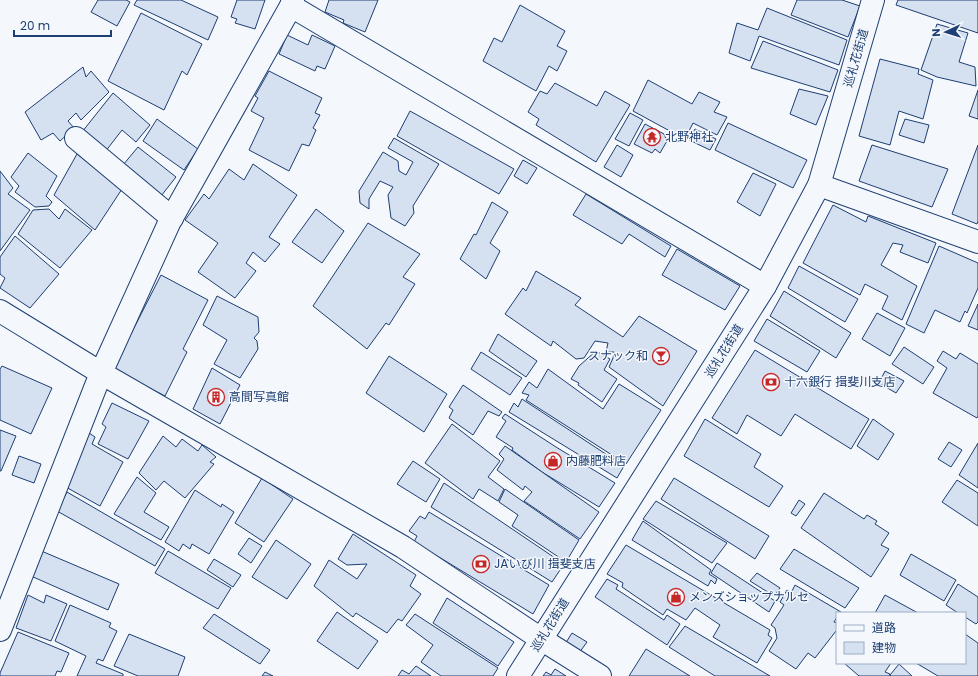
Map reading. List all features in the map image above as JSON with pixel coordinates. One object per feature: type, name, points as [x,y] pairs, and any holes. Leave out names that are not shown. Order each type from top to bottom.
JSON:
[{"type":"street","name":"巡礼花街道","points":[[518,676],[765,286],[819,185],[873,0]]},
{"type":"street","points":[[0,630],[102,373],[172,218],[292,3],[765,286]]},
{"type":"street","points":[[76,138],[172,218]]},
{"type":"street","points":[[819,185],[978,242]]},
{"type":"street","points":[[0,311],[102,373],[403,546],[541,639],[600,676]]},
{"type":"building","points":[[98,0],[126,0],[130,2],[117,26],[91,12]]},
{"type":"building","points":[[137,0],[181,0],[218,17],[208,40],[134,5]]},
{"type":"building","points":[[237,0],[265,0],[255,29],[235,23],[237,19],[231,17]]},
{"type":"building","points":[[329,0],[378,0],[365,32],[343,23],[344,20],[325,12]]},
{"type":"building","points":[[797,0],[842,0],[860,6],[848,37],[791,15]]},
{"type":"building","points":[[898,0],[978,0],[978,33],[896,5]]},
{"type":"building","points":[[520,5],[565,31],[557,46],[567,51],[557,71],[549,66],[536,91],[483,61],[494,38],[502,42]]},
{"type":"building","points":[[767,8],[847,40],[839,65],[759,36],[750,61],[729,53],[737,23],[758,30]]},
{"type":"building","points":[[141,13],[202,44],[187,75],[182,71],[164,110],[108,81]]},
{"type":"building","points":[[937,24],[968,33],[959,62],[975,67],[976,86],[937,77],[921,70]]},
{"type":"building","points":[[287,35],[308,45],[312,35],[335,46],[325,69],[317,66],[315,71],[279,54]]},
{"type":"building","points":[[763,41],[838,70],[830,92],[751,68]]},
{"type":"building","points":[[880,59],[919,69],[918,74],[933,80],[923,119],[899,111],[890,145],[859,136]]},
{"type":"building","points":[[83,67],[86,77],[91,71],[109,92],[81,120],[76,113],[68,121],[74,128],[60,141],[53,133],[41,140],[25,112]]},
{"type":"building","points":[[269,71],[322,98],[315,113],[320,115],[313,128],[316,130],[309,146],[302,144],[289,171],[249,150],[264,118],[251,111],[258,98],[255,96]]},
{"type":"building","points":[[648,80],[692,104],[699,92],[720,102],[714,112],[727,117],[717,135],[693,123],[688,133],[682,131],[679,136],[633,111]]},
{"type":"building","points":[[555,83],[597,106],[605,91],[630,105],[596,162],[536,125],[539,119],[528,112],[540,91],[547,94]]},
{"type":"building","points":[[799,89],[828,96],[816,125],[790,114]]},
{"type":"building","points":[[978,90],[978,119],[969,116]]},
{"type":"building","points":[[113,93],[150,125],[136,142],[122,130],[105,152],[82,132]]},
{"type":"building","points":[[410,111],[514,169],[499,194],[397,136]]},
{"type":"building","points":[[630,113],[643,120],[629,146],[615,139]]},
{"type":"building","points":[[157,119],[198,149],[184,170],[143,141]]},
{"type":"building","points":[[905,119],[929,125],[924,143],[899,135]]},
{"type":"building","points":[[728,123],[807,160],[793,188],[715,150]]},
{"type":"building","name":"北野神社","points":[[645,124],[664,134],[667,141],[660,153],[655,149],[652,153],[634,144]]},
{"type":"building","points":[[695,129],[716,139],[710,150],[689,140]]},
{"type":"building","points":[[394,138],[439,164],[413,206],[414,213],[405,226],[391,218],[388,195],[393,187],[380,181],[369,199],[369,209],[360,203],[359,191],[383,152],[398,161],[399,171],[406,175],[413,162],[388,148]]},
{"type":"building","points":[[617,145],[633,155],[621,177],[604,167]]},
{"type":"building","points":[[872,145],[948,169],[932,207],[859,181]]},
{"type":"building","points":[[978,145],[978,221],[977,224],[952,214]]},
{"type":"building","points":[[138,147],[176,177],[161,196],[123,165]]},
{"type":"building","points":[[28,153],[57,176],[46,196],[52,202],[49,206],[35,207],[15,192],[19,186],[11,177]]},
{"type":"building","points":[[77,154],[122,189],[95,230],[54,195]]},
{"type":"building","points":[[523,160],[537,168],[527,184],[514,176]]},
{"type":"building","points":[[253,164],[297,195],[269,237],[280,244],[265,262],[253,252],[246,263],[256,271],[235,298],[198,272],[218,243],[185,220],[204,194],[209,199],[229,169],[244,180]]},
{"type":"building","points":[[0,171],[13,188],[8,194],[30,210],[0,251]]},
{"type":"building","points":[[753,173],[776,184],[760,216],[737,202]]},
{"type":"building","points":[[586,194],[671,246],[665,257],[629,234],[622,244],[573,215]]},
{"type":"building","points":[[492,202],[508,212],[490,243],[500,251],[486,279],[460,259],[474,234],[476,235]]},
{"type":"building","points":[[833,205],[866,222],[868,216],[936,243],[928,263],[900,252],[903,245],[893,243],[881,265],[917,286],[902,320],[882,309],[888,296],[865,284],[860,295],[803,263]]},
{"type":"building","points":[[49,209],[59,219],[65,209],[92,230],[60,268],[18,234],[33,210]]},
{"type":"building","points":[[316,209],[344,231],[322,263],[292,242]]},
{"type":"building","points":[[368,223],[420,254],[403,277],[415,284],[389,325],[386,323],[367,349],[313,306]]},
{"type":"building","points":[[15,236],[59,274],[30,308],[0,288],[5,278],[0,274],[0,257]]},
{"type":"building","points":[[939,246],[978,263],[978,288],[967,313],[965,311],[960,322],[935,310],[924,333],[906,324]]},
{"type":"building","points":[[677,249],[740,286],[725,310],[662,275]]},
{"type":"building","points":[[799,266],[858,299],[845,322],[788,288]]},
{"type":"building","points":[[536,271],[581,298],[575,305],[623,337],[639,316],[697,351],[663,406],[609,367],[614,352],[606,352],[608,343],[595,341],[584,358],[576,359],[553,341],[551,346],[505,314],[523,288],[526,291]]},
{"type":"building","points":[[161,275],[208,300],[183,349],[187,352],[165,396],[113,369]]},
{"type":"building","points":[[784,291],[851,333],[836,358],[770,316]]},
{"type":"building","points":[[217,296],[258,317],[259,332],[254,338],[257,341],[258,349],[240,378],[214,364],[227,340],[203,325]]},
{"type":"building","points":[[978,304],[978,330],[968,326]]},
{"type":"building","points":[[877,313],[905,328],[890,356],[862,339]]},
{"type":"building","points":[[767,319],[820,351],[807,372],[754,341]]},
{"type":"building","points":[[498,334],[537,361],[526,377],[489,351]]},
{"type":"building","points":[[904,347],[934,367],[923,384],[892,364]]},
{"type":"building","name":"十六銀行 揖斐川支店","points":[[755,350],[869,419],[851,449],[795,414],[781,436],[747,415],[737,434],[712,418]]},
{"type":"building","points":[[596,351],[610,359],[604,370],[617,379],[602,402],[578,385],[579,383],[571,379],[579,366]]},
{"type":"building","points":[[943,351],[956,359],[960,353],[978,364],[977,418],[933,393],[947,368],[937,361]]},
{"type":"building","points":[[481,352],[522,378],[510,395],[471,369]]},
{"type":"building","points":[[389,356],[447,394],[424,432],[366,393]]},
{"type":"building","points":[[2,366],[52,388],[31,434],[0,420],[0,369]]},
{"type":"building","name":"高間写真館","points":[[212,368],[240,385],[220,424],[193,409]]},
{"type":"building","points":[[548,369],[603,409],[619,384],[661,410],[626,464],[526,400],[529,395],[522,393],[529,382],[537,388]]},
{"type":"building","points":[[885,371],[904,381],[896,393],[879,383]]},
{"type":"building","points":[[463,385],[502,412],[499,416],[488,411],[473,435],[449,418],[453,410],[449,407]]},
{"type":"building","points":[[522,399],[624,466],[617,478],[509,412],[514,403],[518,407]]},
{"type":"building","points":[[112,403],[149,421],[128,459],[98,444],[106,427],[102,424]]},
{"type":"building","name":"内藤肥料店","points":[[505,414],[615,483],[599,507],[542,472],[512,450],[513,448],[496,437],[506,421],[502,418]]},
{"type":"building","points":[[705,419],[761,454],[754,467],[783,486],[769,507],[684,456]]},
{"type":"building","points":[[873,419],[894,434],[878,460],[857,446]]},
{"type":"building","points":[[452,424],[500,461],[488,477],[504,489],[498,501],[479,489],[473,499],[425,463]]},
{"type":"building","points":[[0,430],[16,436],[1,471],[0,471]]},
{"type":"building","points":[[86,431],[95,437],[92,444],[123,462],[100,506],[64,486]]},
{"type":"building","points":[[163,436],[176,447],[182,439],[198,451],[202,445],[216,457],[210,462],[214,464],[185,498],[164,481],[156,490],[139,473]]},
{"type":"building","points":[[949,442],[962,450],[951,467],[938,459]]},
{"type":"building","points":[[978,443],[978,488],[959,475]]},
{"type":"building","points":[[505,446],[599,512],[580,539],[524,501],[532,492],[525,486],[523,490],[497,470],[504,459],[499,454]]},
{"type":"building","points":[[19,456],[41,464],[34,483],[12,475]]},
{"type":"building","points":[[413,461],[440,479],[426,502],[397,484]]},
{"type":"building","points":[[137,477],[156,493],[144,512],[169,527],[161,540],[114,514]]},
{"type":"building","points":[[262,478],[293,499],[264,542],[235,523]]},
{"type":"building","points":[[674,478],[769,536],[755,559],[661,499]]},
{"type":"building","points":[[957,480],[978,493],[978,526],[942,502]]},
{"type":"building","points":[[444,483],[564,564],[552,582],[431,507]]},
{"type":"building","points":[[505,489],[579,540],[566,562],[512,526],[518,515],[499,502]]},
{"type":"building","points":[[195,490],[221,507],[222,504],[234,512],[209,554],[192,544],[190,549],[183,544],[179,551],[165,542]]},
{"type":"building","points":[[67,492],[165,549],[155,566],[57,511]]},
{"type":"building","points":[[824,493],[864,519],[867,515],[877,521],[875,524],[889,533],[881,545],[889,549],[871,577],[801,528]]},
{"type":"building","points":[[799,500],[805,504],[796,516],[791,513]]},
{"type":"building","points":[[656,501],[727,543],[712,563],[643,519]]},
{"type":"building","name":"JAいび川 揖斐支店","points":[[429,512],[549,585],[533,614],[414,542],[417,536],[409,531],[420,516],[425,519]]},
{"type":"building","points":[[643,521],[711,570],[709,574],[717,579],[715,584],[711,580],[708,586],[632,540]]},
{"type":"building","points":[[353,534],[416,575],[410,586],[421,594],[402,621],[398,619],[387,633],[356,613],[353,617],[314,586],[329,560],[357,579],[367,564],[347,565],[338,559]]},
{"type":"building","points":[[249,538],[262,546],[251,563],[238,554]]},
{"type":"building","points":[[276,540],[311,564],[287,599],[252,577]]},
{"type":"building","name":"メンズショップナルセ","points":[[626,545],[770,630],[768,635],[772,638],[757,663],[713,637],[720,625],[695,608],[686,620],[667,609],[663,615],[622,587],[623,583],[607,574]]},
{"type":"building","points":[[794,549],[859,588],[845,608],[780,569]]},
{"type":"building","points":[[39,550],[119,584],[108,610],[31,576]]},
{"type":"building","points":[[168,551],[231,588],[218,609],[155,573]]},
{"type":"building","points":[[911,554],[956,580],[944,601],[900,575]]},
{"type":"building","points":[[214,559],[241,575],[233,587],[207,570]]},
{"type":"building","points":[[717,563],[775,601],[769,612],[711,573]]},
{"type":"building","points":[[757,573],[780,588],[774,596],[750,581]]},
{"type":"building","points":[[607,579],[618,585],[616,589],[664,620],[667,615],[680,624],[667,645],[595,597]]},
{"type":"building","points":[[958,584],[978,597],[978,622],[976,624],[966,618],[966,612],[956,612],[946,605]]},
{"type":"building","points":[[795,585],[841,612],[836,612],[836,619],[834,622],[836,623],[836,631],[815,658],[808,653],[796,669],[769,651],[777,638],[775,628],[771,625],[784,605],[780,602],[787,590],[791,593]]},
{"type":"building","points":[[28,595],[44,603],[46,595],[67,604],[51,641],[16,628]]},
{"type":"building","points":[[885,595],[916,612],[876,612]]},
{"type":"building","points":[[447,598],[514,642],[498,666],[433,623]]},
{"type":"building","points":[[70,605],[111,623],[109,627],[117,631],[103,661],[98,659],[96,663],[123,674],[123,676],[77,676],[86,656],[55,641]]},
{"type":"building","points":[[337,612],[378,641],[358,669],[317,641]]},
{"type":"building","points":[[214,614],[270,650],[260,664],[203,628]]},
{"type":"building","points":[[415,614],[498,668],[493,676],[441,676],[421,662],[433,645],[406,625]]},
{"type":"building","points":[[685,626],[770,676],[715,676],[669,647]]},
{"type":"building","points":[[18,632],[69,653],[61,672],[57,671],[55,676],[0,676]]},
{"type":"building","points":[[572,633],[587,642],[579,653],[565,644]]},
{"type":"building","points":[[129,634],[185,657],[178,676],[138,676],[114,666]]},
{"type":"building","points":[[966,635],[978,643],[978,676],[938,676],[918,664],[966,664]]},
{"type":"building","points":[[646,649],[690,676],[629,676]]},
{"type":"building","points":[[845,664],[890,664],[885,672],[890,674],[889,676],[859,676]]},
{"type":"building","points":[[899,664],[912,676],[891,676],[890,675]]},
{"type":"building","points":[[416,666],[431,676],[398,676],[402,670],[409,674]]},
{"type":"building","points":[[555,669],[566,676],[543,676],[546,672],[551,675]]},
{"type":"building","points":[[265,672],[273,676],[262,676]]},
{"type":"place","name":"北野神社","points":[[652,137]]},
{"type":"place","name":"スナック和","points":[[661,356]]},
{"type":"place","name":"十六銀行 揖斐川支店","points":[[771,382]]},
{"type":"place","name":"高間写真館","points":[[216,397]]},
{"type":"place","name":"内藤肥料店","points":[[553,461]]},
{"type":"place","name":"JAいび川 揖斐支店","points":[[481,564]]},
{"type":"place","name":"メンズショップナルセ","points":[[676,597]]}]
